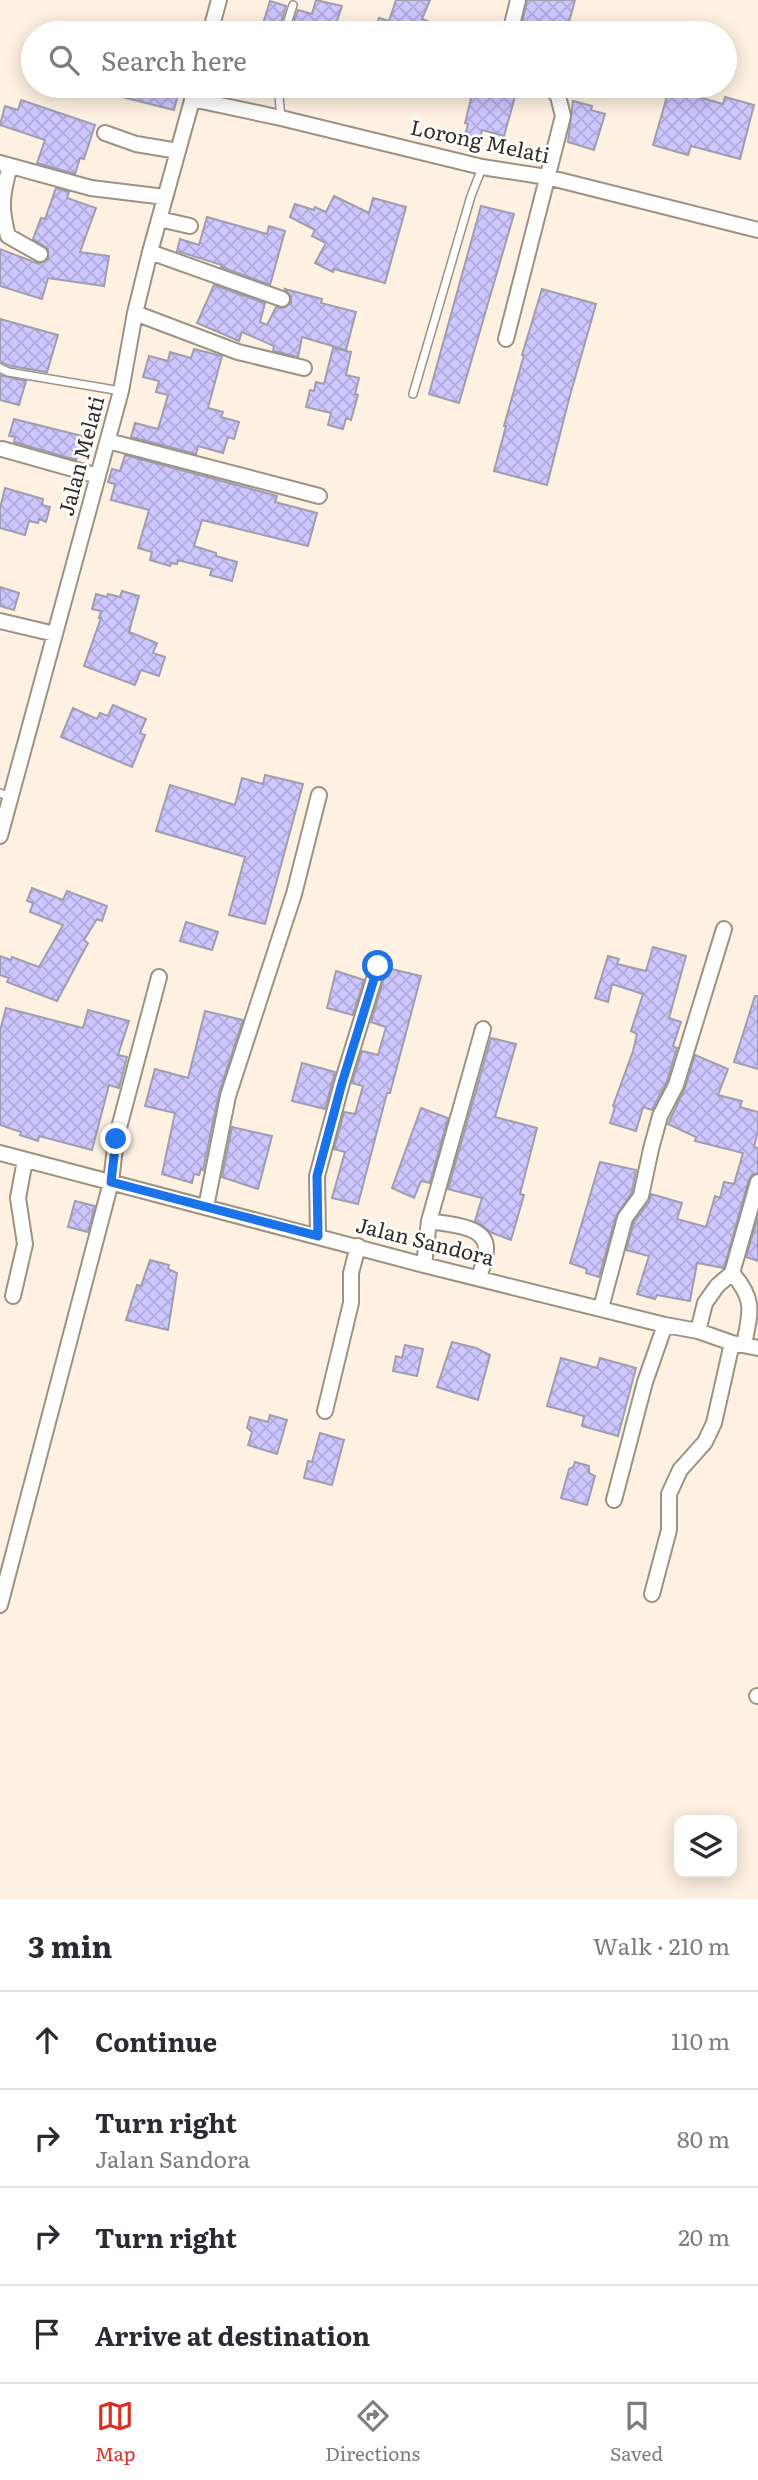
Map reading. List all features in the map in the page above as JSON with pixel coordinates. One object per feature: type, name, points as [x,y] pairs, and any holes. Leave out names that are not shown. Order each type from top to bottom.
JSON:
[{"type":"street","points":[[213,21],[219,0]]},
{"type":"street","points":[[513,21],[519,0]]},
{"type":"street","name":"Jalan Melati","points":[[0,836],[5,795],[55,634],[121,391],[135,313],[192,98]]},
{"type":"street","name":"Lorong Melati","points":[[214,98],[281,118],[482,167],[547,177],[758,230]]},
{"type":"street","points":[[506,339],[563,116],[558,98]]},
{"type":"street","points":[[105,133],[136,144],[178,151]]},
{"type":"street","points":[[40,254],[8,236],[2,218],[1,198],[5,165],[91,188],[165,197]]},
{"type":"street","points":[[159,219],[190,226]]},
{"type":"street","points":[[150,252],[282,299]]},
{"type":"street","points":[[135,313],[238,352],[304,368]]},
{"type":"street","points":[[107,441],[319,496]]},
{"type":"street","points":[[2,449],[98,476]]},
{"type":"street","points":[[0,621],[55,634]]},
{"type":"street","points":[[206,1207],[228,1096],[294,894],[319,795]]},
{"type":"street","points":[[601,1308],[625,1218],[641,1196],[660,1116],[676,1085],[724,929]]},
{"type":"street","points":[[318,1236],[317,1176],[378,966]]},
{"type":"street","points":[[0,1605],[111,1182],[116,1139],[159,977]]},
{"type":"street","points":[[424,1265],[429,1221],[483,1029]]},
{"type":"street","name":"Jalan Sandora","points":[[0,1153],[424,1265],[698,1331],[745,1345]]},
{"type":"street","points":[[13,1296],[25,1244],[18,1198],[25,1160]]},
{"type":"street","points":[[698,1331],[705,1303],[732,1273],[758,1182]]},
{"type":"street","points":[[429,1221],[457,1226],[482,1236],[486,1249],[480,1277]]},
{"type":"street","points":[[326,1410],[351,1303],[351,1273],[358,1246]]},
{"type":"street","points":[[652,1594],[669,1530],[669,1494],[680,1470],[705,1443],[745,1345],[751,1302],[744,1286],[732,1273]]},
{"type":"street","points":[[614,1500],[645,1382],[665,1325]]},
{"type":"lane","points":[[288,21],[293,5]]},
{"type":"lane","points":[[279,98],[281,118]]},
{"type":"lane","points":[[413,394],[482,167]]},
{"type":"lane","points":[[0,368],[8,372],[121,391]]},
{"type":"building","points":[[316,0],[342,6],[337,21],[294,21],[298,10],[312,14]]},
{"type":"building","points":[[396,0],[430,0],[422,19],[427,21],[389,21]]},
{"type":"building","points":[[527,0],[575,0],[569,21],[523,21]]},
{"type":"building","points":[[270,1],[286,6],[282,21],[264,21]]},
{"type":"building","points":[[126,98],[177,98],[174,110]]},
{"type":"building","points":[[471,98],[515,98],[504,136],[482,130],[478,148],[463,144],[468,124],[465,123]]},
{"type":"building","points":[[667,98],[702,98],[723,104],[725,98],[729,98],[754,105],[740,159],[691,146],[688,155],[653,145]]},
{"type":"building","points":[[21,100],[95,125],[84,159],[80,158],[75,174],[37,163],[45,140],[0,125],[5,106],[18,110]]},
{"type":"building","points":[[573,101],[592,106],[591,110],[605,114],[594,150],[568,142]]},
{"type":"building","points":[[56,188],[69,192],[67,198],[96,208],[80,252],[109,256],[104,286],[48,278],[42,299],[0,286],[0,249],[39,264],[48,259],[48,249],[33,239],[41,218],[45,219]]},
{"type":"building","points":[[334,196],[369,213],[373,198],[406,207],[385,283],[334,269],[333,272],[315,263],[326,243],[312,236],[315,230],[290,217],[295,204],[326,212]]},
{"type":"building","points":[[481,206],[514,214],[459,403],[429,394]]},
{"type":"building","points":[[207,217],[267,234],[269,226],[285,231],[270,285],[221,267],[222,265],[177,251],[180,239],[199,245]]},
{"type":"building","points":[[214,285],[265,303],[260,322],[267,325],[276,307],[284,308],[291,303],[291,297],[285,289],[322,299],[321,303],[356,312],[346,350],[302,337],[298,357],[273,351],[274,346],[242,332],[239,341],[197,323]]},
{"type":"building","points":[[542,289],[596,304],[547,485],[494,471],[522,355]]},
{"type":"building","points":[[0,319],[58,335],[47,372],[0,362]]},
{"type":"building","points":[[333,348],[351,352],[346,375],[359,378],[355,394],[358,395],[351,420],[346,418],[343,429],[328,425],[331,413],[306,407],[310,390],[314,391],[316,382],[324,384]]},
{"type":"building","points":[[194,349],[222,356],[208,408],[223,412],[221,417],[239,422],[234,439],[228,437],[223,453],[198,446],[196,454],[131,437],[135,423],[158,429],[168,395],[156,392],[159,381],[143,377],[149,356],[168,361],[170,352],[191,358]]},
{"type":"building","points":[[0,375],[26,381],[19,405],[0,400]]},
{"type":"building","points":[[14,419],[82,436],[76,460],[14,442],[15,437],[9,436]]},
{"type":"building","points":[[125,455],[277,496],[275,502],[317,513],[308,546],[202,520],[194,546],[237,562],[232,581],[210,575],[212,569],[178,560],[177,564],[171,563],[170,566],[150,560],[152,552],[138,548],[149,510],[111,500],[115,484],[108,482],[112,469],[120,471]]},
{"type":"building","points":[[5,488],[43,499],[42,505],[50,507],[46,522],[39,519],[38,523],[29,521],[25,535],[0,528],[0,508]]},
{"type":"building","points":[[0,587],[19,593],[14,610],[0,606]]},
{"type":"building","points":[[122,591],[139,596],[129,632],[157,643],[153,653],[165,657],[159,676],[141,670],[135,685],[84,666],[101,618],[101,611],[92,609],[96,594],[120,597]]},
{"type":"building","points":[[113,705],[146,719],[140,733],[145,735],[132,767],[61,737],[73,708],[97,719],[100,713],[108,716]]},
{"type":"building","points":[[265,775],[303,784],[265,924],[229,915],[245,857],[156,831],[170,785],[235,805],[242,778],[263,784]]},
{"type":"building","points":[[32,888],[63,900],[67,891],[107,906],[102,921],[97,919],[84,940],[88,943],[57,1001],[7,982],[9,978],[0,975],[0,956],[11,960],[12,957],[39,967],[63,925],[30,912],[33,903],[27,901]]},
{"type":"building","points":[[186,922],[218,932],[212,950],[180,941]]},
{"type":"building","points":[[653,947],[686,956],[669,1018],[681,1022],[673,1046],[677,1048],[667,1081],[652,1110],[643,1107],[636,1131],[610,1123],[615,1107],[613,1106],[633,1051],[637,1034],[631,1031],[643,994],[612,984],[608,1002],[595,998],[608,956],[619,959],[617,964],[646,971]]},
{"type":"building","points":[[387,968],[421,976],[358,1204],[332,1198],[345,1152],[334,1149],[344,1112],[355,1114],[363,1086],[352,1083],[362,1051],[378,1055],[386,1027],[371,1022]]},
{"type":"building","points":[[336,971],[364,980],[353,1015],[327,1008]]},
{"type":"building","points":[[755,996],[758,996],[758,1069],[734,1062]]},
{"type":"building","points":[[6,1008],[83,1028],[88,1010],[129,1021],[118,1055],[127,1057],[119,1088],[109,1085],[92,1150],[39,1136],[38,1141],[0,1125],[0,1031]]},
{"type":"building","points":[[205,1011],[243,1020],[219,1093],[203,1170],[201,1169],[199,1175],[194,1174],[192,1183],[162,1174],[175,1113],[145,1106],[155,1069],[188,1078]]},
{"type":"building","points":[[491,1038],[516,1044],[495,1117],[537,1128],[520,1194],[524,1195],[511,1240],[490,1232],[475,1221],[482,1198],[448,1189]]},
{"type":"building","points":[[695,1055],[728,1069],[718,1095],[742,1101],[740,1107],[758,1112],[758,1131],[754,1147],[758,1148],[758,1173],[749,1179],[724,1268],[697,1263],[690,1301],[657,1295],[655,1299],[637,1294],[649,1256],[626,1250],[634,1222],[649,1202],[651,1194],[682,1203],[677,1219],[706,1227],[715,1196],[720,1198],[724,1182],[734,1184],[743,1153],[695,1141],[696,1137],[668,1124],[685,1088]]},
{"type":"building","points":[[302,1063],[335,1072],[325,1109],[292,1101]]},
{"type":"building","points":[[421,1108],[448,1118],[430,1183],[421,1181],[414,1198],[392,1188]]},
{"type":"building","points":[[232,1127],[272,1136],[258,1189],[222,1177]]},
{"type":"building","points":[[600,1162],[636,1170],[632,1192],[616,1216],[599,1277],[570,1263]]},
{"type":"building","points":[[75,1201],[95,1206],[88,1232],[68,1227]]},
{"type":"building","points":[[758,1217],[758,1261],[746,1257]]},
{"type":"building","points":[[150,1260],[169,1265],[168,1269],[177,1273],[168,1330],[126,1320],[137,1285],[141,1286]]},
{"type":"building","points":[[452,1342],[490,1355],[478,1400],[437,1387]]},
{"type":"building","points":[[405,1345],[423,1349],[417,1376],[393,1371],[396,1356],[402,1358]]},
{"type":"building","points":[[561,1358],[597,1368],[600,1358],[636,1368],[618,1436],[582,1426],[584,1416],[547,1406]]},
{"type":"building","points":[[270,1415],[287,1420],[277,1454],[248,1445],[252,1432],[247,1428],[250,1417],[268,1422]]},
{"type":"building","points":[[320,1433],[344,1440],[332,1485],[304,1478],[308,1461],[312,1462]]},
{"type":"building","points":[[575,1462],[589,1466],[589,1473],[595,1476],[587,1505],[561,1498],[569,1469]]},
{"type":"route","points":[[116,1139],[111,1182],[318,1236],[317,1176],[378,966]]}]
